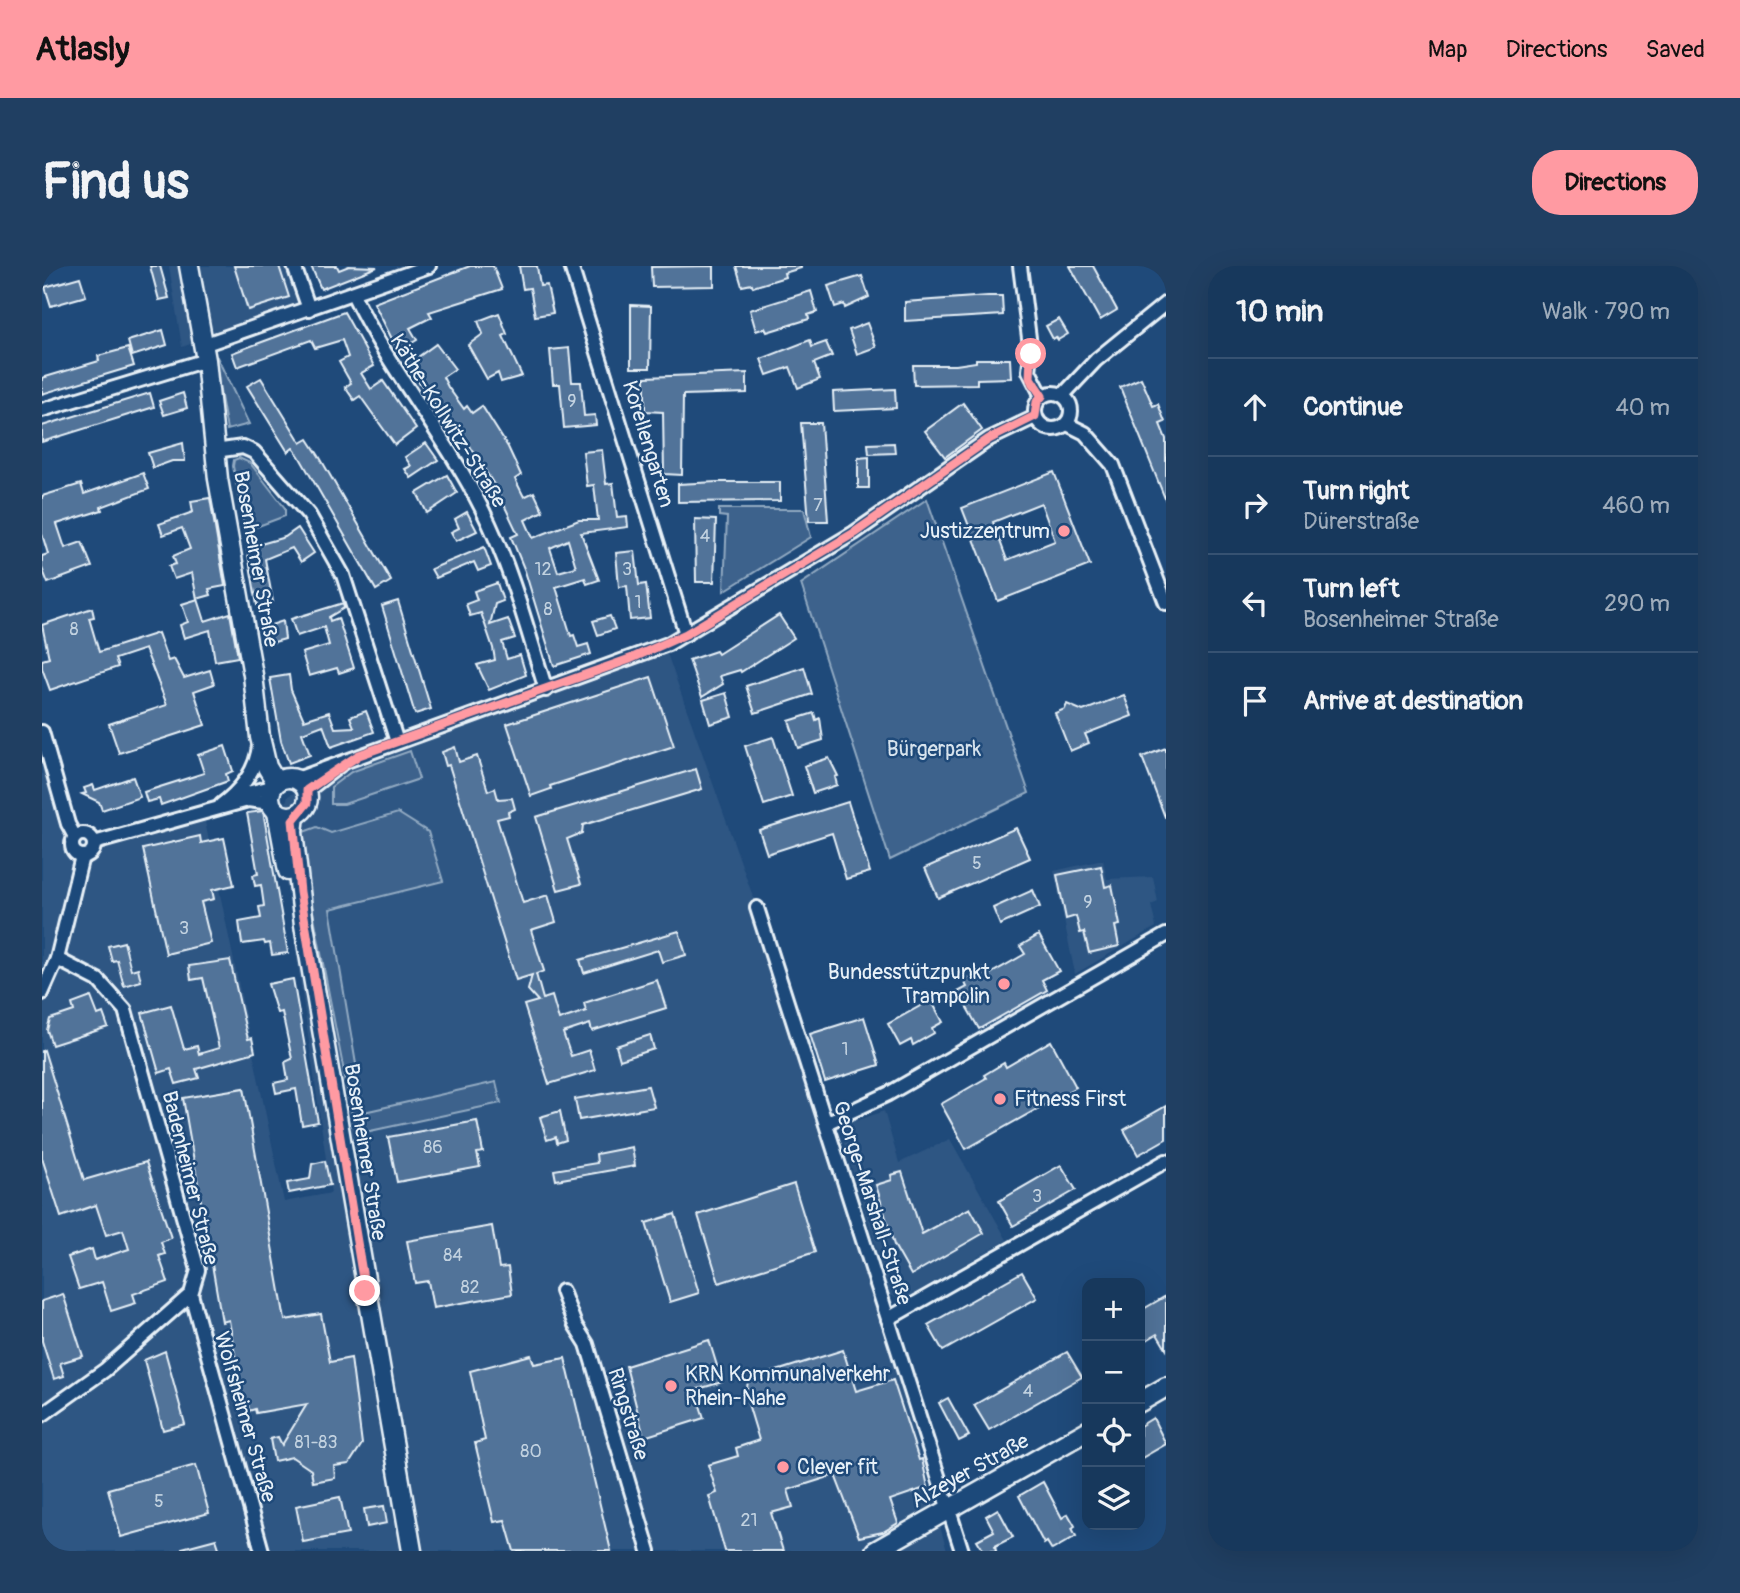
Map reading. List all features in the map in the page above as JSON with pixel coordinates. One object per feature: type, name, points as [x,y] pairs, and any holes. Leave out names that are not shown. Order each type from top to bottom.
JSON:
[{"type":"street","name":"Bosenheimer Straße","points":[[178,266],[201,356]]},
{"type":"street","name":"Bosenheimer Straße","points":[[189,266],[215,451],[253,675],[260,737],[267,767],[285,793],[282,848],[304,925]]},
{"type":"street","points":[[294,266],[309,309]]},
{"type":"street","points":[[42,411],[201,356],[309,309],[429,266]]},
{"type":"street","name":"Korellengarten","points":[[572,266],[686,634]]},
{"type":"street","points":[[1020,266],[1031,354],[1029,371],[1042,396]]},
{"type":"street","name":"Käthe-Kollwitz-Straße","points":[[353,293],[377,343],[440,438],[482,509],[508,570],[547,690]]},
{"type":"street","points":[[1063,395],[1096,360],[1166,303]]},
{"type":"street","points":[[1056,392],[1063,395],[1072,411],[1067,424],[1053,430],[1045,428],[1035,416],[1037,402],[1042,396],[1056,392]]},
{"type":"street","points":[[94,844],[218,807],[285,793],[359,755],[547,690],[686,634],[854,533],[989,439],[1035,416]]},
{"type":"street","points":[[1067,424],[1085,433],[1112,465],[1166,603]]},
{"type":"street","points":[[215,451],[243,447],[254,452],[309,514],[343,575],[397,742]]},
{"type":"street","name":"Bosenheimer Straße","points":[[253,675],[293,832],[304,925],[412,1551]]},
{"type":"street","points":[[42,732],[68,824],[75,837],[73,850],[82,856]]},
{"type":"street","points":[[218,807],[232,797],[254,766],[260,737]]},
{"type":"street","points":[[232,797],[285,793]]},
{"type":"street","points":[[75,837],[86,834],[94,844]]},
{"type":"street","points":[[82,856],[91,853],[94,844]]},
{"type":"street","points":[[42,993],[57,959],[82,856]]},
{"type":"street","name":"George-Marshall-Straße","points":[[757,908],[962,1551]]},
{"type":"street","points":[[826,1124],[888,1094],[1166,935]]},
{"type":"street","name":"Badenheimer Straße","points":[[42,1415],[105,1370],[191,1294],[198,1270],[125,1010],[98,980],[57,959]]},
{"type":"street","points":[[888,1319],[1166,1161]]},
{"type":"street","name":"Ringstraße","points":[[562,1290],[575,1325],[587,1344],[649,1551]]},
{"type":"street","name":"Wolfsheimer Straße","points":[[191,1294],[262,1551]]},
{"type":"street","points":[[1145,1399],[1166,1387]]},
{"type":"street","name":"Alzeyer Straße","points":[[875,1551],[1082,1435]]},
{"type":"shaded area","points":[[169,266],[289,266],[301,304],[182,347]]},
{"type":"shaded area","points":[[664,645],[757,908],[826,1123],[947,1551],[42,1551],[42,732],[75,836],[86,834],[93,840],[203,812],[284,1202],[331,1193],[278,828],[288,796],[344,768]]},
{"type":"shaded area","points":[[1103,860],[1107,879],[1153,877],[1158,902],[1151,905],[1156,927],[1075,974],[1054,871]]},
{"type":"shaded area","points":[[884,1111],[899,1163],[950,1139],[1007,1240],[906,1298],[891,1296],[839,1127]]},
{"type":"green space","points":[[217,357],[249,424],[227,430],[214,358]]},
{"type":"green space","points":[[239,458],[250,463],[285,508],[285,516],[245,531],[233,466],[234,460]]},
{"type":"green space","name":"Bürgerpark","points":[[927,499],[1029,793],[890,860],[801,584]]},
{"type":"green space","points":[[719,509],[804,509],[811,537],[724,591],[727,517],[719,516]]},
{"type":"green space","points":[[410,751],[419,779],[344,804],[331,804],[331,787],[351,772]]},
{"type":"green space","points":[[398,813],[428,832],[443,881],[330,909],[364,1112],[496,1082],[501,1103],[356,1134],[298,834],[317,827],[331,833]]},
{"type":"building","points":[[150,266],[160,266],[169,298],[159,300]]},
{"type":"building","points":[[234,266],[279,266],[289,297],[248,310]]},
{"type":"building","points":[[311,266],[337,266],[339,270],[349,266],[377,267],[321,289]]},
{"type":"building","points":[[470,266],[493,266],[502,289],[429,312],[432,317],[410,328],[417,340],[398,351],[374,303]]},
{"type":"building","points":[[519,266],[537,266],[540,286],[547,285],[553,313],[535,316],[530,288],[523,289]]},
{"type":"building","points":[[714,266],[714,286],[652,287],[651,267]]},
{"type":"building","points":[[736,266],[801,268],[784,273],[785,277],[753,287],[752,284],[742,286]]},
{"type":"building","points":[[1070,266],[1093,266],[1117,310],[1100,320]]},
{"type":"building","points":[[862,276],[869,297],[845,308],[844,304],[835,307],[828,286]]},
{"type":"building","points":[[80,277],[86,296],[51,306],[45,287]]},
{"type":"building","points":[[811,291],[817,312],[808,315],[809,319],[767,332],[765,328],[756,331],[750,310]]},
{"type":"building","points":[[1002,296],[1003,315],[905,321],[905,302]]},
{"type":"building","points":[[631,305],[651,306],[650,368],[631,368]]},
{"type":"building","points":[[344,312],[374,366],[361,373],[371,389],[383,381],[416,429],[395,445],[360,396],[354,400],[345,387],[351,383],[339,362],[348,357],[342,340],[315,348],[311,340],[237,367],[232,353]]},
{"type":"building","points":[[499,313],[507,334],[503,336],[522,376],[501,382],[498,373],[487,379],[468,345],[483,334],[478,321]]},
{"type":"building","points":[[1059,319],[1068,334],[1058,340],[1056,337],[1053,339],[1046,326]]},
{"type":"building","points":[[867,323],[876,347],[857,354],[849,330]]},
{"type":"building","points":[[163,330],[167,345],[132,356],[128,341]]},
{"type":"building","points":[[810,340],[812,347],[826,342],[832,356],[814,363],[820,379],[798,388],[790,367],[767,375],[761,359]]},
{"type":"building","points":[[436,344],[455,369],[443,377],[464,409],[467,406],[472,413],[482,406],[508,447],[521,475],[515,479],[524,497],[534,492],[543,511],[525,520],[533,538],[579,520],[598,520],[594,485],[587,486],[583,452],[602,450],[606,484],[613,483],[617,517],[627,516],[628,527],[581,533],[599,580],[587,584],[585,578],[556,587],[571,636],[574,635],[578,647],[588,644],[591,654],[554,666],[525,571],[511,537],[518,534],[496,488],[462,433],[457,436],[407,365]],"holes":[[[568,540],[576,567],[558,572],[550,548]]]},
{"type":"building","points":[[128,348],[134,366],[42,394],[42,378],[99,361],[98,356]]},
{"type":"building","points":[[569,348],[572,382],[581,382],[584,416],[595,415],[596,425],[564,428],[560,384],[553,384],[550,350]]},
{"type":"building","points":[[976,359],[1010,359],[1011,378],[977,379],[977,384],[914,385],[913,365],[956,365],[976,362]]},
{"type":"building","points":[[747,373],[747,393],[683,395],[682,475],[664,474],[663,412],[645,411],[645,377]]},
{"type":"building","points":[[261,378],[301,443],[308,439],[319,456],[391,581],[376,590],[299,456],[293,448],[288,452],[247,386]]},
{"type":"building","points":[[1141,378],[1153,406],[1158,404],[1165,422],[1160,424],[1166,439],[1166,501],[1120,387]]},
{"type":"building","points":[[895,389],[896,408],[834,411],[833,392]]},
{"type":"building","points":[[150,393],[154,407],[42,442],[42,426]]},
{"type":"building","points":[[183,393],[187,408],[164,415],[159,401]]},
{"type":"building","points":[[963,403],[982,430],[945,457],[925,431]]},
{"type":"building","points":[[801,423],[821,423],[828,521],[809,521]]},
{"type":"building","points":[[183,443],[185,461],[172,461],[153,468],[148,453]]},
{"type":"building","points":[[426,443],[438,460],[411,478],[405,469],[411,466],[405,457]]},
{"type":"building","points":[[894,443],[895,453],[869,454],[868,444]]},
{"type":"building","points":[[869,457],[869,488],[858,488],[858,458]]},
{"type":"building","name":"Justizzentrum","points":[[1054,472],[1090,565],[998,601],[962,508]],"holes":[[[1041,503],[1055,541],[1007,560],[993,522]]]},
{"type":"building","points":[[143,473],[149,489],[101,507],[102,510],[57,524],[65,548],[82,542],[92,567],[48,583],[42,568],[42,556],[48,554],[42,534],[42,496],[81,484],[84,494]]},
{"type":"building","points":[[447,475],[457,493],[427,513],[417,493]]},
{"type":"building","points":[[780,482],[780,501],[678,502],[678,484]]},
{"type":"building","points":[[210,498],[225,586],[209,589],[211,595],[197,599],[192,573],[174,579],[169,566],[176,564],[173,556],[190,549],[182,528],[163,535],[159,524],[193,512],[191,501]]},
{"type":"building","points":[[467,512],[477,531],[456,541],[451,532],[459,528],[455,519]]},
{"type":"building","points":[[695,519],[716,520],[714,582],[696,582]]},
{"type":"building","points":[[298,528],[314,553],[301,562],[292,548],[265,559],[273,602],[257,605],[247,548],[285,537]]},
{"type":"building","points":[[484,547],[491,566],[478,571],[474,562],[436,578],[431,569]]},
{"type":"building","points":[[635,551],[639,585],[646,584],[650,618],[630,620],[627,586],[619,587],[616,553]]},
{"type":"building","points":[[497,583],[503,601],[495,604],[490,625],[508,619],[515,638],[502,642],[507,659],[520,655],[526,675],[489,690],[477,665],[495,660],[493,648],[481,613],[470,616],[466,604],[477,600],[474,591]]},
{"type":"building","points":[[198,599],[205,621],[230,613],[238,657],[215,661],[210,630],[184,638],[180,625],[188,622],[182,604]]},
{"type":"building","points":[[398,601],[431,709],[415,714],[382,606]]},
{"type":"building","points":[[343,603],[344,608],[329,617],[330,621],[338,618],[354,668],[339,673],[337,668],[309,676],[302,653],[329,645],[324,627],[297,636],[291,619]]},
{"type":"building","points":[[92,608],[94,617],[89,618],[99,652],[158,633],[168,661],[174,659],[184,678],[210,670],[214,684],[194,691],[205,725],[119,753],[109,724],[167,705],[145,649],[115,659],[118,667],[50,690],[42,668],[42,660],[49,658],[42,625]]},
{"type":"building","points":[[779,615],[794,638],[741,672],[740,670],[720,676],[723,684],[702,697],[689,660],[716,651],[718,654]]},
{"type":"building","points":[[610,616],[615,629],[598,635],[593,621]]},
{"type":"building","points":[[283,621],[285,639],[267,644],[262,628]]},
{"type":"building","points":[[804,667],[812,694],[755,713],[746,686]]},
{"type":"building","points":[[289,675],[291,690],[304,720],[329,712],[335,728],[354,727],[350,717],[366,711],[374,732],[331,747],[323,725],[302,733],[310,755],[289,763],[281,741],[270,678]]},
{"type":"building","points":[[651,677],[674,746],[550,786],[551,789],[531,796],[507,724]]},
{"type":"building","points":[[726,693],[733,717],[710,724],[703,700]]},
{"type":"building","points":[[1124,695],[1132,716],[1085,734],[1089,743],[1070,751],[1055,713],[1065,709],[1067,704],[1083,711]]},
{"type":"building","points":[[814,713],[816,720],[820,718],[823,740],[798,748],[789,721]]},
{"type":"building","points":[[773,737],[792,796],[764,805],[745,746]]},
{"type":"building","points":[[225,746],[233,771],[226,774],[228,781],[161,805],[159,799],[147,802],[144,792],[204,773],[198,755]]},
{"type":"building","points":[[455,747],[459,762],[477,756],[488,791],[495,788],[498,799],[512,798],[515,809],[508,812],[509,816],[497,819],[523,903],[548,895],[556,922],[531,930],[544,971],[536,974],[543,999],[552,996],[559,1020],[586,1011],[584,1003],[657,980],[666,1008],[592,1031],[590,1024],[563,1033],[571,1056],[589,1050],[595,1070],[549,1084],[524,1005],[538,1001],[528,990],[532,975],[516,980],[449,765],[446,766],[442,752]]},
{"type":"building","points":[[1166,748],[1166,817],[1165,817],[1142,757]]},
{"type":"building","points":[[829,758],[838,776],[835,777],[837,785],[813,793],[804,766]]},
{"type":"building","points":[[696,769],[702,789],[583,825],[582,833],[567,839],[581,884],[558,890],[536,817]]},
{"type":"building","points":[[133,777],[140,797],[102,810],[99,802],[82,794],[86,793],[84,788],[93,785],[95,790]]},
{"type":"building","points":[[848,802],[870,872],[846,879],[832,833],[767,854],[759,830]]},
{"type":"building","points":[[263,811],[288,953],[272,955],[270,943],[265,944],[264,941],[242,944],[239,922],[261,918],[259,907],[264,906],[261,885],[255,886],[253,875],[258,874],[247,813]]},
{"type":"building","points":[[1016,828],[1030,858],[938,898],[925,868]]},
{"type":"building","points":[[200,836],[201,843],[224,838],[234,885],[212,890],[214,899],[201,902],[211,943],[166,954],[143,849]]},
{"type":"building","points":[[1101,866],[1105,887],[1112,885],[1120,925],[1115,926],[1119,946],[1089,953],[1084,932],[1080,933],[1076,916],[1066,919],[1057,875]]},
{"type":"building","points":[[1033,890],[1040,907],[1000,925],[993,908]]},
{"type":"building","points":[[679,931],[686,955],[662,962],[658,950],[584,973],[580,960]]},
{"type":"building","name":"Bundesstützpunkt Trampolin","points":[[1039,935],[1059,971],[1042,980],[1047,990],[979,1029],[958,992],[967,987],[964,981],[985,969],[988,975],[1025,954],[1020,946]]},
{"type":"building","points":[[124,942],[131,970],[138,968],[141,981],[124,986],[117,960],[112,961],[108,946]]},
{"type":"building","points":[[230,960],[248,1039],[252,1038],[255,1052],[196,1069],[199,1078],[176,1084],[171,1069],[159,1073],[142,1013],[171,1005],[184,1049],[197,1046],[199,1054],[219,1048],[203,978],[191,980],[189,966]]},
{"type":"building","points":[[293,979],[318,1122],[302,1125],[296,1089],[276,1093],[274,1083],[288,1080],[285,1062],[292,1059],[282,1012],[277,1013],[268,984]]},
{"type":"building","points":[[91,997],[98,1015],[103,1013],[108,1027],[52,1045],[47,1030],[50,1019],[74,1011],[72,1004]]},
{"type":"building","points":[[931,1000],[943,1022],[932,1028],[934,1033],[913,1045],[911,1040],[900,1046],[888,1024]]},
{"type":"building","points":[[864,1017],[879,1065],[825,1082],[810,1034]]},
{"type":"building","points":[[650,1035],[654,1049],[620,1060],[616,1046]]},
{"type":"building","points":[[1051,1041],[1076,1087],[966,1149],[941,1104],[986,1078],[984,1075],[1004,1063],[1006,1067]]},
{"type":"building","points":[[44,1050],[84,1180],[146,1162],[171,1238],[161,1242],[165,1254],[159,1256],[168,1282],[133,1294],[136,1303],[111,1311],[102,1282],[79,1289],[68,1257],[92,1249],[95,1260],[129,1249],[123,1230],[106,1235],[96,1205],[61,1217],[42,1158]]},
{"type":"building","points":[[648,1086],[654,1107],[579,1120],[575,1099]]},
{"type":"building","points":[[244,1088],[285,1320],[321,1314],[330,1362],[351,1358],[362,1444],[349,1464],[334,1466],[335,1478],[313,1482],[311,1470],[292,1457],[274,1461],[270,1439],[278,1437],[282,1445],[307,1404],[256,1413],[255,1409],[249,1411],[243,1400],[238,1401],[234,1380],[239,1379],[229,1320],[222,1322],[183,1098]]},
{"type":"building","points":[[1166,1106],[1166,1139],[1138,1155],[1124,1130]]},
{"type":"building","points":[[560,1111],[566,1140],[557,1143],[556,1137],[547,1140],[540,1117]]},
{"type":"building","points":[[477,1121],[483,1152],[477,1153],[480,1167],[397,1182],[388,1137]]},
{"type":"building","points":[[632,1147],[635,1166],[556,1180],[554,1170],[597,1163],[596,1154]]},
{"type":"building","points":[[325,1161],[330,1185],[289,1193],[287,1183],[310,1179],[312,1164]]},
{"type":"building","points":[[1061,1165],[1076,1190],[1013,1226],[999,1201]]},
{"type":"building","points":[[902,1172],[922,1234],[970,1208],[984,1233],[911,1275],[894,1245],[876,1185],[892,1180],[891,1175]]},
{"type":"building","points":[[794,1184],[815,1252],[719,1283],[698,1215]]},
{"type":"building","points":[[675,1214],[699,1293],[670,1302],[646,1223]]},
{"type":"building","points":[[492,1226],[499,1268],[508,1267],[512,1294],[433,1308],[428,1281],[415,1283],[407,1241]]},
{"type":"building","points":[[1022,1272],[1037,1298],[943,1351],[928,1325]]},
{"type":"building","points":[[63,1294],[83,1356],[60,1363],[64,1376],[54,1379],[42,1341],[42,1301]]},
{"type":"building","points":[[1166,1296],[1166,1349],[1157,1334],[1145,1341],[1145,1308]]},
{"type":"building","name":"KRN Kommunalverkehr Rhein-Nahe","points":[[709,1340],[722,1382],[695,1390],[704,1418],[644,1437],[626,1366]]},
{"type":"building","points":[[843,1350],[856,1391],[893,1380],[919,1460],[922,1459],[928,1487],[890,1500],[898,1523],[883,1532],[859,1537],[835,1475],[788,1490],[793,1507],[771,1513],[783,1551],[725,1551],[709,1496],[717,1493],[708,1465],[738,1456],[736,1448],[759,1440],[746,1397],[748,1380]]},
{"type":"building","points":[[165,1351],[185,1424],[163,1430],[144,1360]]},
{"type":"building","points":[[1067,1352],[1082,1377],[989,1430],[974,1405]]},
{"type":"building","points":[[531,1355],[534,1364],[565,1358],[611,1551],[514,1551],[505,1520],[494,1522],[475,1443],[485,1440],[470,1371]]},
{"type":"building","points":[[948,1398],[969,1436],[959,1441],[939,1403]]},
{"type":"building","points":[[1153,1418],[1166,1444],[1145,1456],[1145,1423]]},
{"type":"building","points":[[196,1465],[209,1513],[121,1537],[108,1489]]},
{"type":"building","points":[[1043,1482],[1062,1518],[1068,1514],[1075,1526],[1072,1528],[1076,1536],[1052,1550],[1047,1542],[1044,1544],[1019,1496]]},
{"type":"building","points":[[340,1497],[348,1534],[303,1542],[296,1506]]},
{"type":"building","points":[[384,1506],[387,1523],[367,1527],[364,1509]]},
{"type":"building","points":[[998,1509],[1013,1537],[995,1546],[996,1551],[984,1551],[977,1540],[994,1531],[986,1516]]},
{"type":"building","points":[[216,1539],[220,1551],[182,1551],[182,1548]]},
{"type":"place","name":"Justizzentrum","points":[[1064,531]]},
{"type":"place","name":"Bundesstützpunkt Trampolin","points":[[1004,984]]},
{"type":"place","name":"Fitness First","points":[[1000,1099]]},
{"type":"place","name":"KRN Kommunalverkehr Rhein-Nahe","points":[[671,1386]]},
{"type":"place","name":"Clever fit","points":[[783,1467]]},
{"type":"route","points":[[365,1291],[304,925],[293,832],[293,820],[309,798],[307,790],[359,755],[547,690],[664,645],[790,574],[989,439],[1035,416],[1037,402],[1042,396],[1030,378],[1031,354]]}]
